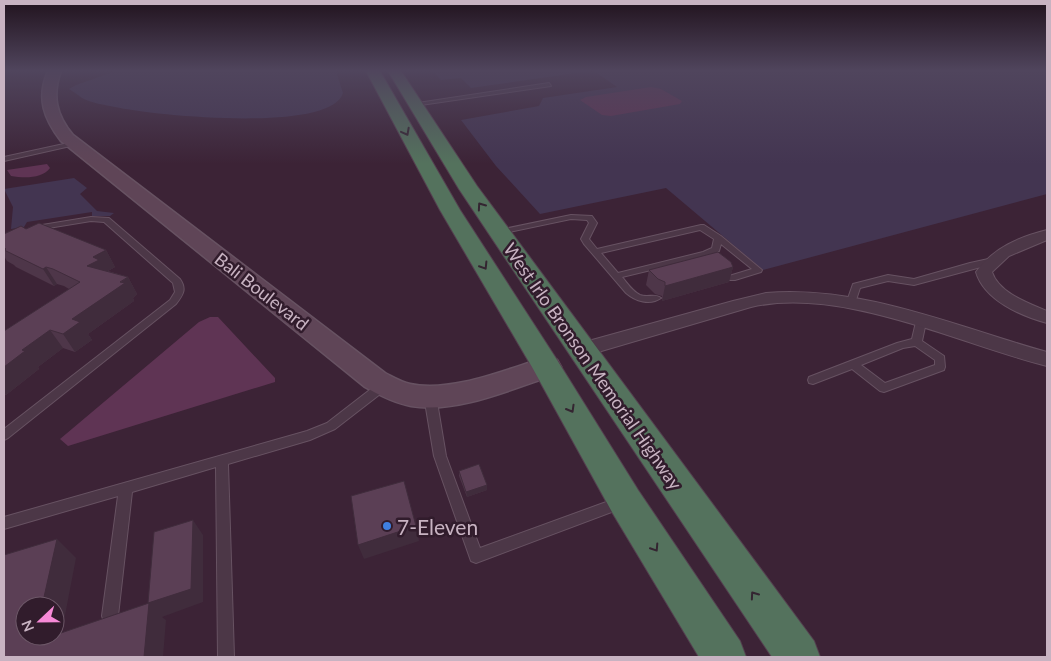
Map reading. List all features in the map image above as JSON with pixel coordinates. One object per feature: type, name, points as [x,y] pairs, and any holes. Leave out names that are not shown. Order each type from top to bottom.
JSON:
[{"type":"highway","name":"West Irlo Bronson Memorial Highway","points":[[397,102],[445,202],[625,501],[724,657]]},
{"type":"highway","points":[[398,102],[424,120]]},
{"type":"highway","name":"West Irlo Bronson Memorial Highway","points":[[399,102],[424,120],[499,232],[798,657]]},
{"type":"highway","points":[[520,324],[544,345],[562,353],[585,355]]},
{"type":"highway","points":[[546,367],[577,377],[629,418]]},
{"type":"street","name":"Bali Boulevard","points":[[48,102],[50,114],[61,131],[63,146],[375,380],[411,395],[430,396],[461,392],[546,367]]},
{"type":"street","points":[[1045,237],[1015,246],[994,261],[984,272],[986,280],[991,286],[1018,304],[1047,317]]},
{"type":"street","points":[[585,355],[763,312],[815,307],[852,308],[1012,362],[1047,370]]},
{"type":"street","points":[[919,332],[1001,347],[1047,359]]},
{"type":"lane","points":[[4,159],[63,146]]},
{"type":"lane","points":[[4,164],[25,160],[63,146]]},
{"type":"lane","points":[[499,232],[571,217],[589,218],[593,223],[585,239],[595,252],[636,298],[642,300],[656,298]]},
{"type":"lane","points":[[4,435],[173,302],[180,291],[180,285],[177,281],[106,220],[91,219],[23,231]]},
{"type":"lane","points":[[595,252],[701,227],[758,270],[732,278]]},
{"type":"lane","points":[[616,276],[706,254],[716,249],[718,238]]},
{"type":"lane","points":[[852,308],[856,286],[882,279],[914,282],[994,261]]},
{"type":"lane","points":[[813,380],[902,344],[919,332],[940,359],[940,368],[884,388],[853,364]]},
{"type":"lane","points":[[4,523],[310,435],[331,426],[385,384]]},
{"type":"lane","points":[[430,396],[440,456],[476,556],[625,501]]},
{"type":"lane","points":[[222,460],[226,657]]},
{"type":"lane","points":[[110,616],[126,488]]},
{"type":"shaded area","points":[[93,102],[335,102],[331,106],[307,114],[275,118],[199,117],[103,105]]},
{"type":"shaded area","points":[[541,102],[1047,102],[1047,194],[763,270],[666,188],[540,214],[496,166],[461,120],[539,106]]},
{"type":"shaded area","points":[[583,102],[681,102],[680,104],[611,116],[602,115]]},
{"type":"shaded area","points":[[47,164],[50,168],[47,172],[32,177],[11,176],[7,170]]},
{"type":"shaded area","points":[[74,178],[87,188],[80,194],[97,211],[114,213],[110,216],[92,216],[92,212],[27,222],[24,227],[11,229],[13,207],[4,189]]},
{"type":"shaded area","points":[[210,317],[218,317],[275,378],[275,382],[68,446],[60,439],[199,322]]},
{"type":"building","points":[[39,223],[106,250],[93,257],[99,260],[87,266],[128,277],[120,282],[125,283],[72,319],[80,322],[63,334],[50,330],[22,350],[25,351],[4,367],[4,331],[80,282],[53,269],[46,267],[43,269],[4,250],[6,249],[4,248],[4,234],[21,226],[26,229]]},
{"type":"building","points":[[718,252],[731,262],[733,267],[665,286],[665,282],[658,279],[649,270]]},
{"type":"building","points":[[479,464],[487,485],[466,492],[459,471]]},
{"type":"building","name":"7-Eleven","points":[[404,481],[416,526],[358,545],[351,496]]},
{"type":"building","points":[[193,520],[191,589],[148,603],[154,532]]},
{"type":"building","points":[[57,539],[44,596],[15,596],[15,646],[65,646],[65,632],[149,603],[144,657],[4,657],[4,555]]},
{"type":"place","name":"7-Eleven","points":[[387,526]]}]
